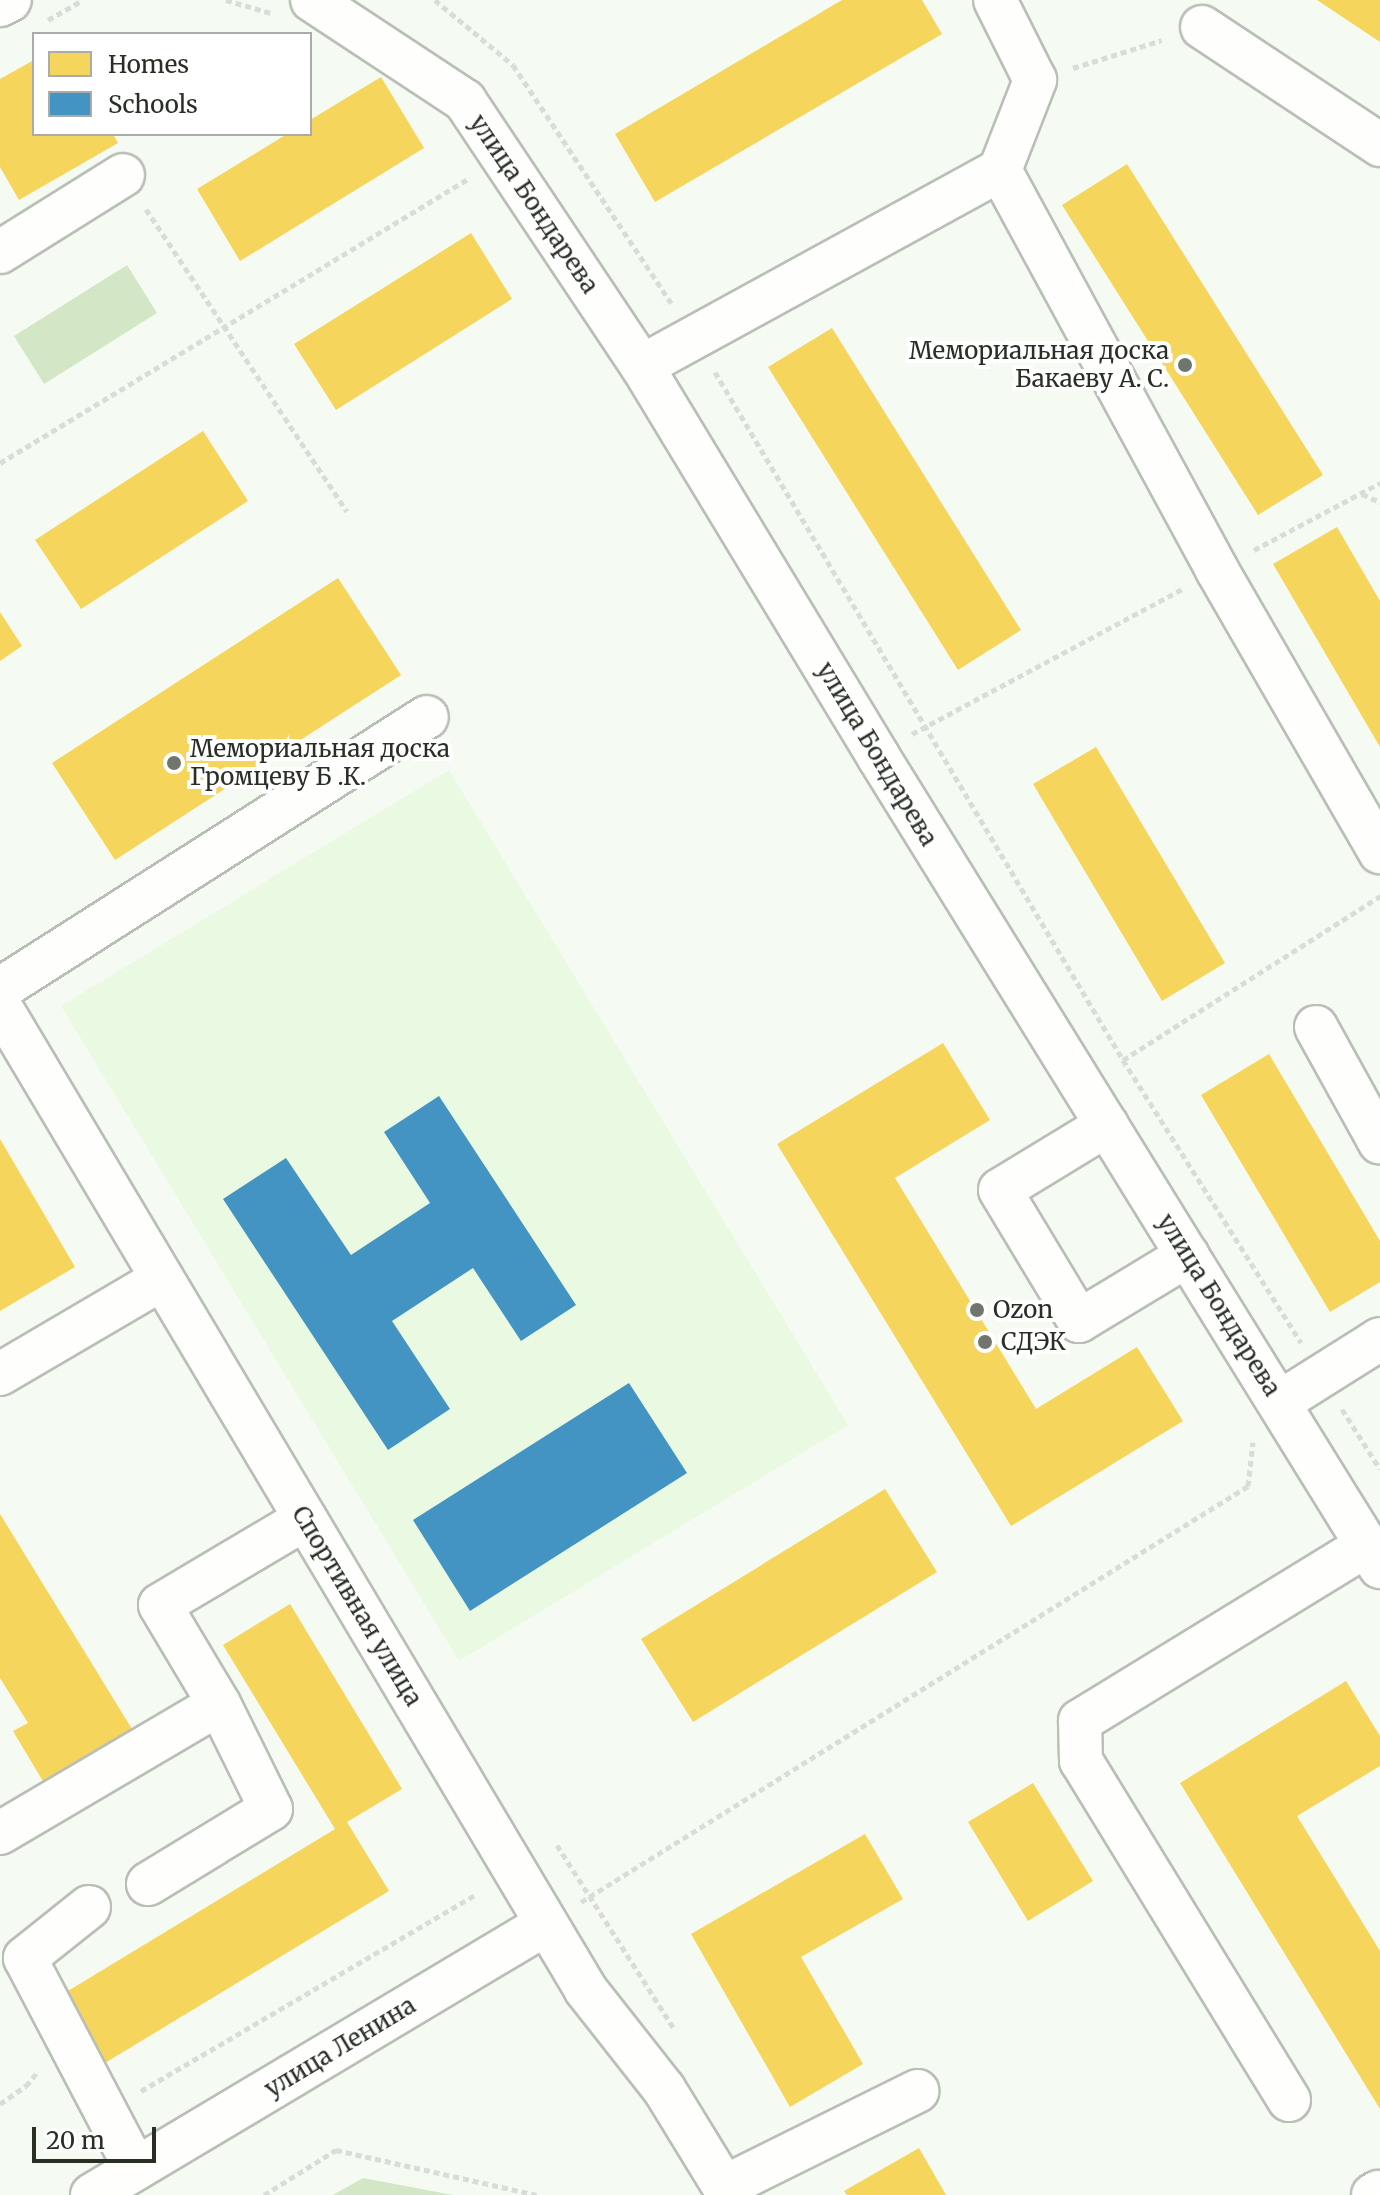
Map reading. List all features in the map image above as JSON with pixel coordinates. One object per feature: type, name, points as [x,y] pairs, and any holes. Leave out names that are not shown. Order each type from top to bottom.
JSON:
[{"type":"street","points":[[0,5],[10,0]]},
{"type":"street","name":"улица Бондарева","points":[[312,0],[465,101],[642,366],[878,756],[1374,1556]]},
{"type":"street","points":[[642,366],[693,335],[1000,170],[1035,80],[995,0]]},
{"type":"street","points":[[1202,27],[1380,145]]},
{"type":"street","points":[[1000,170],[1217,570],[1380,852]]},
{"type":"street","points":[[0,252],[123,175]]},
{"type":"street","points":[[0,989],[427,717]]},
{"type":"street","name":"Спортивная улица","points":[[0,1006],[586,1990],[664,2089],[727,2191]]},
{"type":"street","points":[[1316,1027],[1380,1143]]},
{"type":"street","points":[[1107,1125],[1000,1190],[1079,1321],[1188,1255]]},
{"type":"street","points":[[0,1374],[162,1279]]},
{"type":"street","points":[[1280,1402],[1323,1378],[1380,1339]]},
{"type":"street","points":[[148,1884],[271,1809],[219,1704],[160,1605],[305,1519]]},
{"type":"street","points":[[1289,2100],[1081,1761],[1080,1721],[1374,1556]]},
{"type":"street","points":[[0,1833],[219,1704]]},
{"type":"street","points":[[89,1907],[25,1958],[136,2169]]},
{"type":"street","name":"улица Ленина","points":[[92,2195],[546,1924]]},
{"type":"street","points":[[727,2191],[917,2091]]},
{"type":"path","points":[[435,0],[513,65],[693,335],[1123,1060],[1380,1469]]},
{"type":"path","points":[[1035,80],[1202,27]]},
{"type":"path","points":[[0,463],[502,158]]},
{"type":"path","points":[[123,175],[227,325],[347,511]]},
{"type":"path","points":[[878,756],[925,725],[1380,483]]},
{"type":"path","points":[[1361,493],[1380,502]]},
{"type":"path","points":[[1123,1060],[1380,896]]},
{"type":"path","points":[[546,1924],[1248,1486],[1256,1418],[1280,1402]]},
{"type":"path","points":[[557,1845],[683,2042]]},
{"type":"path","points":[[105,2112],[475,1895]]},
{"type":"path","points":[[0,2104],[26,2086]]},
{"type":"path","points":[[264,2195],[336,2150],[538,2195]]},
{"type":"shaded area","points":[[127,265],[157,313],[44,384],[14,336]]},
{"type":"shaded area","points":[[449,770],[848,1425],[459,1661],[61,1006]]},
{"type":"shaded area","points":[[363,2178],[453,2195],[333,2195]]},
{"type":"building: Homes","points":[[842,0],[922,0],[942,34],[655,202],[615,134]]},
{"type":"building: Homes","points":[[1317,0],[1380,0],[1380,42]]},
{"type":"building: Homes","points":[[32,61],[32,136],[114,136],[118,143],[19,200],[0,167],[0,79]]},
{"type":"building: Homes","points":[[381,77],[424,148],[240,261],[197,189],[284,136],[312,136],[312,119]]},
{"type":"building: Homes","points":[[1127,164],[1323,475],[1258,515],[1062,205]]},
{"type":"building: Homes","points":[[471,233],[512,299],[336,410],[294,344]]},
{"type":"building: Homes","points":[[832,328],[1021,630],[958,670],[768,367]]},
{"type":"building: Homes","points":[[203,431],[248,501],[81,609],[35,540]]},
{"type":"building: Homes","points":[[1337,527],[1380,601],[1380,747],[1273,564]]},
{"type":"building: Homes","points":[[338,578],[401,675],[115,860],[52,763]]},
{"type":"building: Homes","points":[[0,612],[22,646],[0,661]]},
{"type":"building: Homes","points":[[1096,747],[1225,963],[1162,1001],[1033,784]]},
{"type":"building: Homes","points":[[943,1043],[990,1120],[895,1178],[1036,1409],[1137,1347],[1183,1421],[1011,1526],[777,1144]]},
{"type":"building: Homes","points":[[1269,1054],[1380,1241],[1380,1282],[1330,1312],[1201,1095]]},
{"type":"building: Homes","points":[[0,1139],[75,1267],[0,1311]]},
{"type":"building: Homes","points":[[885,1489],[937,1572],[693,1722],[641,1639]]},
{"type":"building: Homes","points":[[0,1514],[132,1729],[44,1783],[13,1731],[28,1723],[0,1678]]},
{"type":"building: Homes","points":[[290,1604],[402,1789],[347,1822],[389,1891],[100,2066],[58,1997],[335,1829],[223,1645]]},
{"type":"building: Homes","points":[[1346,1681],[1380,1736],[1380,1766],[1297,1816],[1380,1951],[1380,2109],[1180,1783]]},
{"type":"building: Homes","points":[[1033,1783],[1093,1881],[1028,1921],[968,1822]]},
{"type":"building: Homes","points":[[865,1834],[903,1899],[801,1957],[863,2064],[790,2107],[691,1934]]},
{"type":"building: Homes","points":[[919,2148],[946,2195],[847,2195],[844,2191]]},
{"type":"building: Schools","points":[[439,1096],[576,1305],[521,1341],[473,1268],[392,1321],[450,1409],[388,1450],[223,1199],[286,1158],[351,1255],[430,1203],[384,1132]]},
{"type":"building: Schools","points":[[629,1383],[687,1473],[470,1611],[413,1520]]},
{"type":"place","name":"Мемориальная доска Бакаеву А. С.","points":[[1185,365]]},
{"type":"place","name":"Мемориальная доска Громцеву Б .К.","points":[[174,763]]},
{"type":"place","name":"Ozon","points":[[977,1310]]},
{"type":"place","name":"СДЭК","points":[[985,1342]]}]
